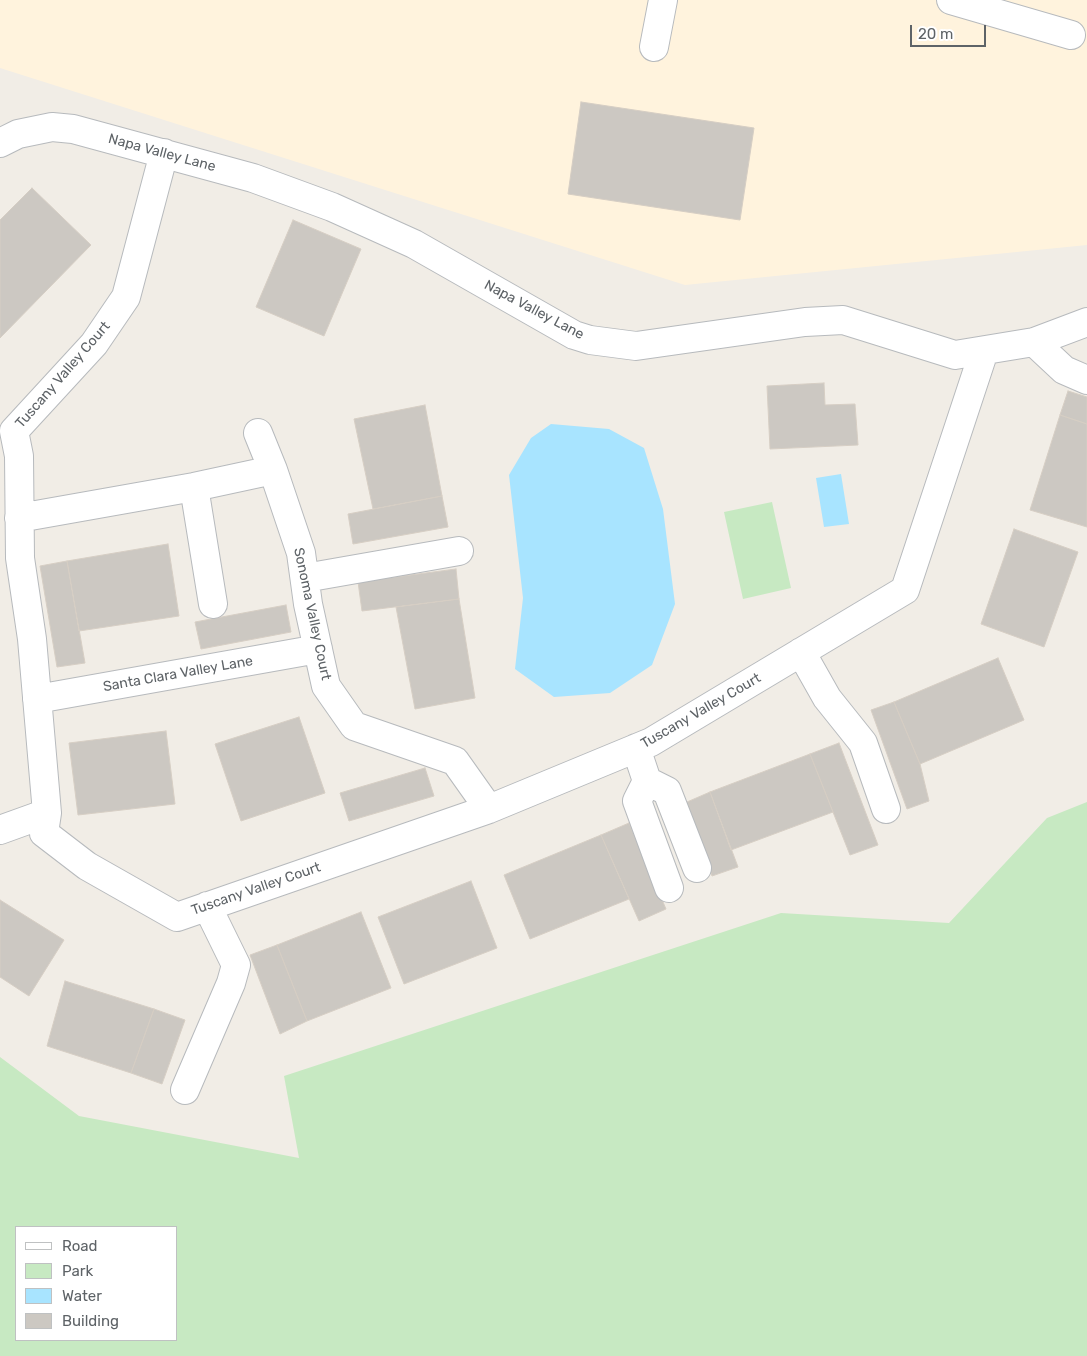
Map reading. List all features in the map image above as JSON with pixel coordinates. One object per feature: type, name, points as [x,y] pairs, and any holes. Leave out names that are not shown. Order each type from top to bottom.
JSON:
[{"type":"street","points":[[654,47],[663,0]]},
{"type":"street","points":[[951,0],[1021,10],[1071,36]]},
{"type":"street","name":"Napa Valley Lane","points":[[0,142],[18,134],[52,128],[73,129],[253,178],[332,207],[414,244],[574,335],[590,340],[636,346],[805,322],[843,320],[955,355],[1034,342],[1087,322]]},
{"type":"street","name":"Tuscany Valley Court","points":[[164,153],[126,297],[94,344],[7,429],[19,456],[20,558],[32,639],[47,813],[44,833],[87,866],[176,917],[489,809],[651,742],[905,590],[984,351]]},
{"type":"street","points":[[1034,342],[1064,370],[1087,380]]},
{"type":"street","name":"Sonoma Valley Court","points":[[258,434],[273,470],[301,553],[308,604],[326,686],[354,726],[455,761],[489,809]]},
{"type":"street","points":[[19,518],[194,487],[273,470]]},
{"type":"street","points":[[194,487],[213,604]]},
{"type":"street","points":[[305,578],[460,551]]},
{"type":"street","name":"Santa Clara Valley Lane","points":[[37,699],[318,649]]},
{"type":"street","points":[[802,652],[827,698],[863,743],[886,809]]},
{"type":"street","points":[[636,748],[647,781],[666,791],[697,868]]},
{"type":"street","points":[[647,781],[637,801],[669,888]]},
{"type":"street","points":[[0,830],[47,813]]},
{"type":"street","points":[[185,1090],[231,983],[236,965],[207,906]]},
{"type":"shaded area","points":[[0,0],[1087,0],[1087,245],[685,285],[0,68]]},
{"type":"green space","points":[[772,502],[791,588],[743,599],[724,512]]},
{"type":"green space","points":[[1087,802],[1087,1356],[0,1356],[0,1057],[79,1116],[299,1158],[284,1076],[781,913],[949,923],[1047,818]]},
{"type":"water","points":[[551,424],[609,429],[644,448],[663,509],[675,604],[652,665],[610,693],[554,697],[515,669],[523,598],[509,475],[531,438]]},
{"type":"water","points":[[841,474],[849,524],[824,527],[816,478]]},
{"type":"building","points":[[581,102],[754,128],[740,220],[568,194]]},
{"type":"building","points":[[32,188],[91,245],[0,338],[0,220]]},
{"type":"building","points":[[293,220],[361,249],[324,336],[256,307]]},
{"type":"building","points":[[824,383],[825,405],[855,404],[858,445],[770,449],[767,386]]},
{"type":"building","points":[[1068,391],[1087,397],[1087,424],[1060,415]]},
{"type":"building","points":[[425,405],[442,496],[373,509],[354,419]]},
{"type":"building","points":[[1060,415],[1087,424],[1087,527],[1030,510]]},
{"type":"building","points":[[442,496],[448,527],[353,544],[348,514]]},
{"type":"building","points":[[1014,529],[1078,552],[1044,647],[981,624]]},
{"type":"building","points":[[168,544],[179,616],[79,631],[67,561]]},
{"type":"building","points":[[67,561],[85,663],[57,667],[40,566]]},
{"type":"building","points":[[456,569],[459,599],[362,611],[358,582]]},
{"type":"building","points":[[459,599],[475,698],[415,709],[396,607]]},
{"type":"building","points":[[286,605],[291,632],[201,649],[195,622]]},
{"type":"building","points":[[998,658],[1024,720],[920,764],[894,702]]},
{"type":"building","points":[[894,702],[920,764],[929,801],[907,809],[871,710]]},
{"type":"building","points":[[299,717],[325,793],[241,821],[215,744]]},
{"type":"building","points":[[166,731],[175,804],[78,815],[69,743]]},
{"type":"building","points":[[839,743],[878,845],[850,855],[810,754]]},
{"type":"building","points":[[810,754],[833,812],[731,850],[710,792]]},
{"type":"building","points":[[425,768],[434,796],[349,821],[340,793]]},
{"type":"building","points":[[710,792],[738,867],[712,876],[687,802]]},
{"type":"building","points":[[629,823],[666,909],[639,921],[601,835]]},
{"type":"building","points":[[601,835],[629,899],[530,939],[504,875]]},
{"type":"building","points":[[471,881],[497,948],[404,984],[378,917]]},
{"type":"building","points":[[0,900],[64,940],[29,996],[0,977]]},
{"type":"building","points":[[361,912],[391,988],[307,1021],[277,945]]},
{"type":"building","points":[[277,945],[307,1021],[280,1034],[250,955]]},
{"type":"building","points":[[65,981],[154,1009],[131,1073],[47,1046]]},
{"type":"building","points":[[154,1009],[185,1020],[162,1084],[131,1073]]}]
